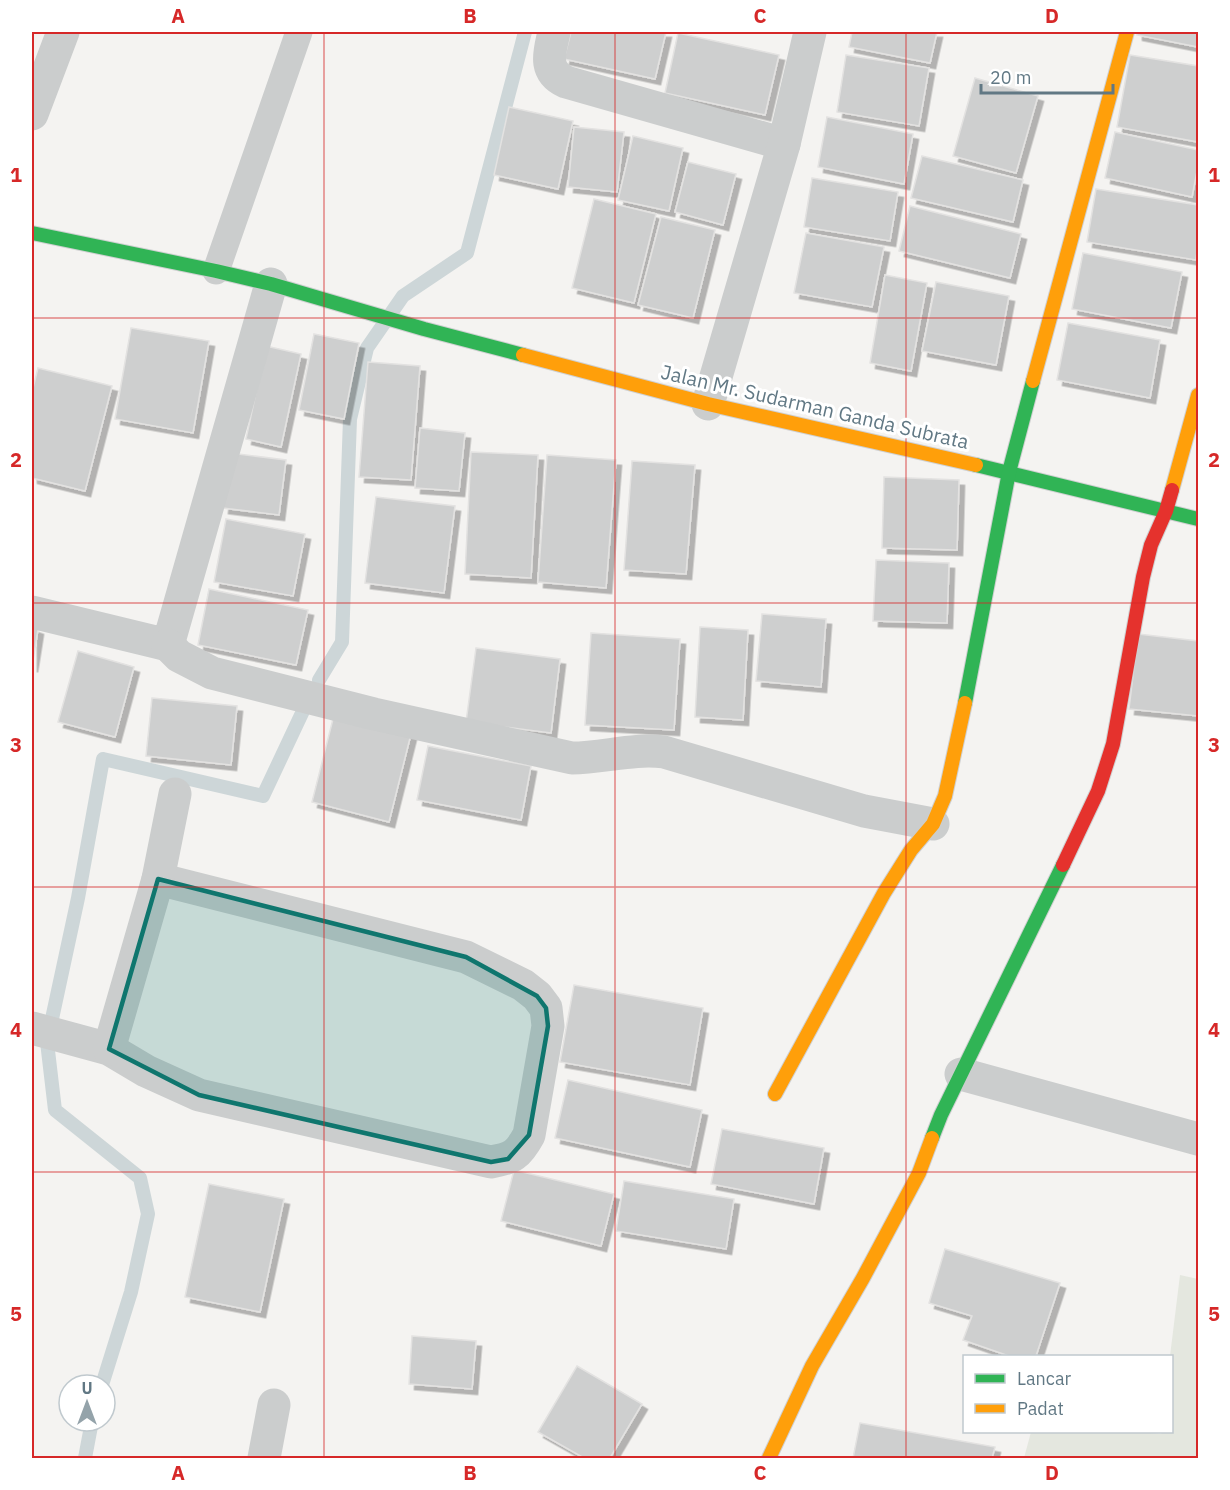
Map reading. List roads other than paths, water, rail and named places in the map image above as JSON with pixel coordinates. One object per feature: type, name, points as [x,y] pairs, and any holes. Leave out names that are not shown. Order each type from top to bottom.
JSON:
[{"type":"street","points":[[32,114],[63,32]]},
{"type":"street","points":[[554,32],[549,56],[552,70],[557,78],[784,144]]},
{"type":"street","points":[[708,404],[784,144],[810,32]]},
{"type":"street","points":[[775,1094],[884,893],[910,850],[933,824],[945,796],[1009,472],[1127,32]]},
{"type":"street","name":"Jalan Mr. Sudarman Ganda Subrata","points":[[32,233],[271,284],[424,329],[708,404],[1009,472],[1198,519]]},
{"type":"street","points":[[168,645],[271,284]]},
{"type":"street","points":[[769,1458],[812,1366],[863,1278],[919,1173],[941,1115],[1098,791],[1113,744],[1143,577],[1151,545],[1166,511],[1198,395]]},
{"type":"street","points":[[32,612],[168,645],[179,656],[212,673],[374,714],[572,758],[641,751],[664,753],[864,811],[933,824]]},
{"type":"street","points":[[109,1049],[158,879],[175,794]]},
{"type":"street","points":[[32,1028],[109,1049],[173,1085],[199,1095],[491,1162],[508,1159],[521,1149],[529,1135],[548,1026],[546,1008],[537,996],[523,985],[466,957],[158,879]]},
{"type":"street","points":[[961,1074],[1198,1139]]},
{"type":"street","points":[[264,1458],[274,1405]]},
{"type":"lane","points":[[216,271],[299,32]]},
{"type":"waterway","points":[[319,680],[342,642],[350,419],[367,348],[403,296],[467,253],[525,32]]},
{"type":"waterway","points":[[106,1373],[131,1292],[148,1214],[140,1178],[55,1110],[47,1042],[78,898],[103,759],[263,796],[303,711]]},
{"type":"waterway","points":[[85,1458],[90,1433]]}]
